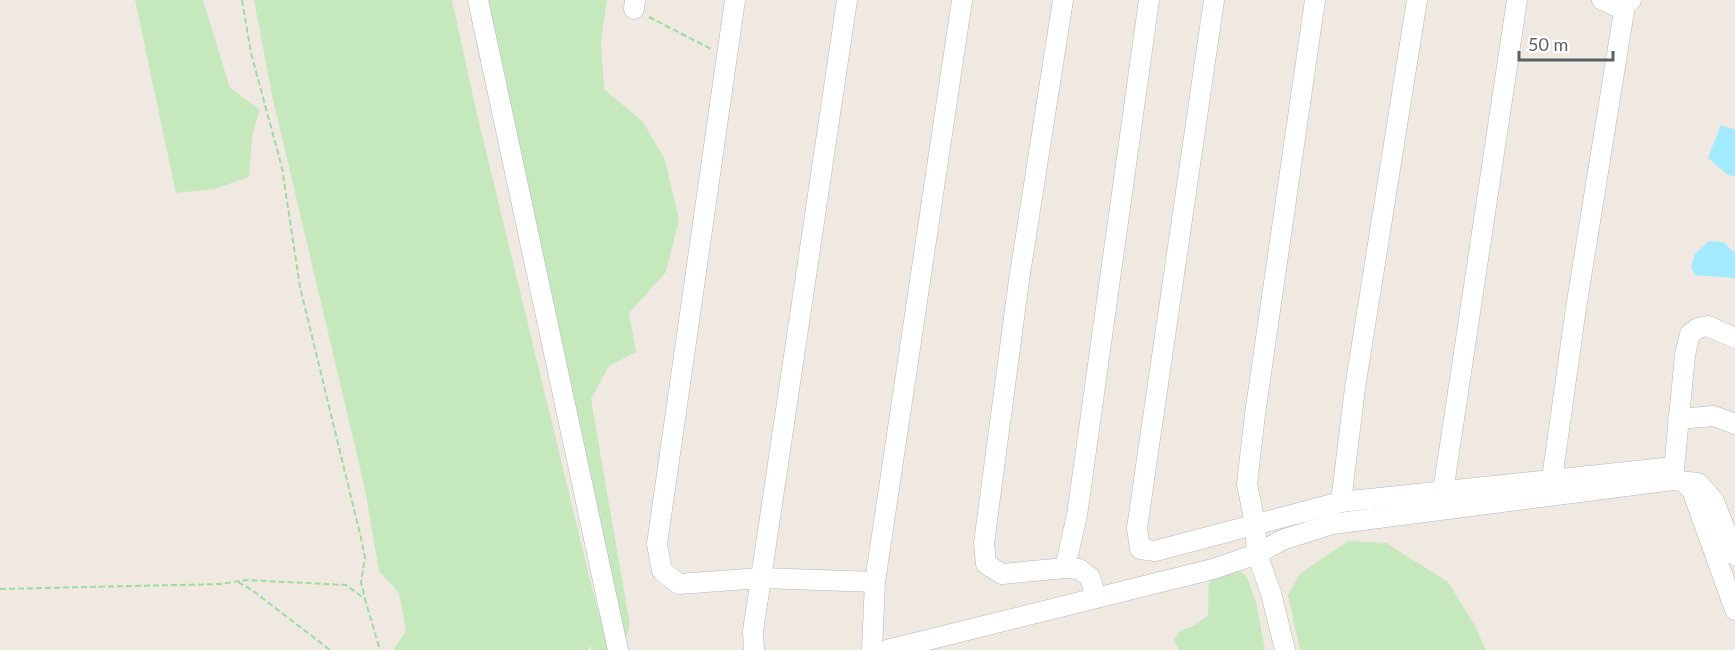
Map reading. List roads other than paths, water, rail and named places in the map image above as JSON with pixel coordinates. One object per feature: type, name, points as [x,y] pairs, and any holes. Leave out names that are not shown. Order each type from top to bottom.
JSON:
[{"type":"street","points":[[478,0],[618,650]]},
{"type":"street","points":[[735,0],[657,544],[663,571],[679,584],[760,578],[874,582]]},
{"type":"street","points":[[754,650],[753,631],[760,578],[847,0]]},
{"type":"street","points":[[872,650],[874,582],[962,0]]},
{"type":"street","points":[[1063,0],[1018,280],[984,543],[986,564],[1002,574],[1065,568],[1079,569],[1090,577],[1096,598]]},
{"type":"street","points":[[1065,568],[1077,515],[1149,0]]},
{"type":"street","points":[[1214,0],[1137,528],[1140,549],[1155,552],[1255,523],[1341,502],[1552,479],[1676,476],[1698,483],[1714,501],[1735,517]]},
{"type":"street","points":[[1285,650],[1271,593],[1257,554],[1255,523],[1247,484],[1255,414],[1315,0]]},
{"type":"street","points":[[1341,502],[1355,388],[1417,0]]},
{"type":"street","points":[[1443,492],[1517,0]]},
{"type":"street","points":[[1552,479],[1576,308],[1628,5],[1602,0]]},
{"type":"street","points":[[1676,476],[1678,419],[1685,355],[1690,334],[1698,328],[1708,326],[1735,338]]},
{"type":"street","points":[[1678,419],[1714,416],[1735,424]]},
{"type":"street","points":[[887,650],[1213,569],[1257,554],[1282,540],[1332,524],[1676,476],[1692,490],[1735,610]]},
{"type":"street","points":[[1714,501],[1735,555]]},
{"type":"water","points":[[1721,125],[1735,130],[1735,176],[1728,175],[1708,158]]},
{"type":"water","points":[[1709,241],[1723,242],[1735,253],[1735,278],[1695,275],[1691,267],[1695,254]]}]
